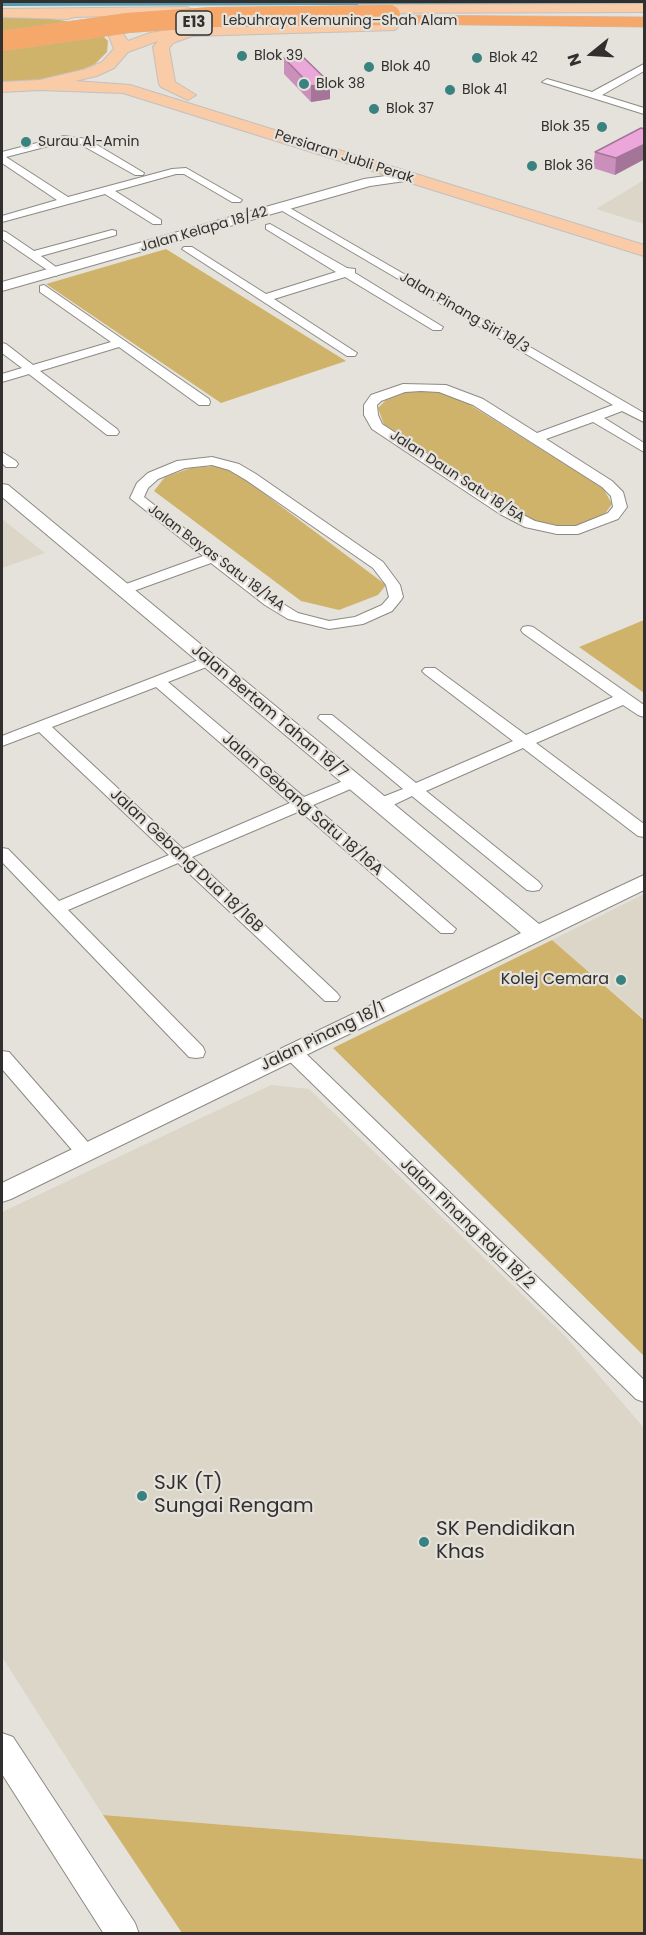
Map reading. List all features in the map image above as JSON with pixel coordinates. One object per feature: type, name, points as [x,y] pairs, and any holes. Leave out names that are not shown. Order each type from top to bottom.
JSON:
[{"type":"highway","name":"Lebuhraya Kemuning–Shah Alam","points":[[2,41],[128,23],[212,16],[645,15]]},
{"type":"highway","name":"Lebuhraya Kemuning–Shah Alam","points":[[2,47],[80,34],[214,22],[389,17],[645,22]]},
{"type":"main road","points":[[3,13],[645,8]]},
{"type":"main road","points":[[178,11],[139,19],[134,22],[134,26],[143,29],[186,32]]},
{"type":"main road","points":[[51,13],[86,19],[112,30],[120,39],[122,49]]},
{"type":"main road","points":[[2,87],[40,85],[83,76],[108,65],[122,49],[150,38],[186,32],[482,26],[645,27]]},
{"type":"main road","points":[[188,95],[167,84],[161,47],[168,40],[182,35],[221,30]]},
{"type":"main road","name":"Persiaran Jubli Perak","points":[[108,65],[121,74],[147,84],[645,238]]},
{"type":"main road","name":"Persiaran Jubli Perak","points":[[40,85],[124,88],[369,173],[407,177],[645,251]]},
{"type":"street","points":[[593,96],[643,69]]},
{"type":"street","points":[[547,82],[645,111]]},
{"type":"street","points":[[2,157],[64,139],[83,141],[139,173]]},
{"type":"street","points":[[2,157],[66,201]]},
{"type":"street","points":[[2,219],[176,171],[186,171],[236,200]]},
{"type":"street","name":"Jalan Kelapa 18/42","points":[[2,287],[283,207],[369,173]]},
{"type":"street","points":[[106,190],[157,222]]},
{"type":"street","name":"Jalan Pinang Siri 18/3","points":[[283,207],[645,418]]},
{"type":"street","points":[[270,227],[437,327]]},
{"type":"street","points":[[32,255],[112,233]]},
{"type":"street","points":[[2,234],[56,272]]},
{"type":"street","points":[[188,249],[351,353]]},
{"type":"street","points":[[264,298],[379,262]]},
{"type":"street","points":[[44,289],[204,402]]},
{"type":"street","points":[[2,378],[120,343]]},
{"type":"street","points":[[2,348],[112,432]]},
{"type":"street","name":"Jalan Daun Satu 18/5A","points":[[404,388],[441,388],[478,402],[534,439],[607,484],[618,495],[620,507],[613,516],[578,530],[557,530],[530,524],[505,511],[377,426],[371,415],[370,405],[376,399],[404,388]]},
{"type":"street","points":[[534,439],[623,406]]},
{"type":"street","points":[[594,417],[645,448]]},
{"type":"street","name":"Jalan Bayas Satu 18/14A","points":[[212,461],[234,467],[378,565],[393,585],[396,597],[387,608],[358,621],[329,625],[293,616],[270,602],[212,558],[137,498],[142,486],[153,476],[182,464],[212,461]]},
{"type":"street","name":"Jalan Bertam Tahan 18/7","points":[[2,489],[537,934]]},
{"type":"street","points":[[123,590],[212,558]]},
{"type":"street","points":[[528,630],[645,712]]},
{"type":"street","points":[[2,741],[209,661]]},
{"type":"street","points":[[430,671],[645,832]]},
{"type":"street","name":"Jalan Gebang Satu 18/16A","points":[[158,681],[447,929]]},
{"type":"street","points":[[381,804],[625,698]]},
{"type":"street","points":[[326,718],[534,886]]},
{"type":"street","name":"Jalan Gebang Dua 18/16B","points":[[42,726],[331,997]]},
{"type":"street","points":[[56,909],[354,782]]},
{"type":"street","points":[[2,853],[196,1052]]},
{"type":"street","name":"Jalan Pinang 18/1","points":[[2,1193],[645,882]]},
{"type":"street","name":"Jalan Pinang Raja 18/2","points":[[292,1052],[645,1393]]},
{"type":"street","points":[[2,1057],[86,1153]]},
{"type":"street","points":[[2,1747],[123,1934]]},
{"type":"shaded area","points":[[30,16],[81,23],[98,31],[108,41],[107,52],[95,64],[74,73],[44,80],[2,82],[2,17]]},
{"type":"shaded area","points":[[644,180],[644,224],[596,209]]},
{"type":"shaded area","points":[[166,249],[346,361],[221,403],[46,284]]},
{"type":"shaded area","points":[[410,391],[438,391],[456,396],[603,488],[612,504],[604,515],[576,526],[557,526],[535,521],[384,425],[378,408],[386,400]]},
{"type":"shaded area","points":[[215,466],[234,471],[386,585],[378,595],[339,610],[301,601],[154,491],[165,477],[191,468]]},
{"type":"shaded area","points":[[2,519],[45,553],[2,568]]},
{"type":"shaded area","points":[[644,620],[644,693],[579,647]]},
{"type":"shaded area","name":"Kolej Cemara","points":[[644,894],[644,1019],[552,940]]},
{"type":"shaded area","points":[[552,940],[644,1020],[644,1356],[333,1048]]},
{"type":"shaded area","points":[[271,1085],[309,1089],[565,1336],[644,1428],[644,1859],[103,1815],[2,1657],[2,1212]]},
{"type":"shaded area","points":[[103,1815],[644,1859],[644,1933],[182,1933]]},
{"type":"building","points":[[302,56],[330,83],[311,86],[284,58]]},
{"type":"building","points":[[641,128],[645,129],[645,144],[616,158],[595,152]]},
{"type":"waterway","points":[[2,4],[644,2]]},
{"type":"place","name":"Blok 39","points":[[242,56]]},
{"type":"place","name":"Blok 42","points":[[477,58]]},
{"type":"place","name":"Blok 40","points":[[369,67]]},
{"type":"place","name":"Blok 38","points":[[304,84]]},
{"type":"place","name":"Blok 41","points":[[450,90]]},
{"type":"place","name":"Blok 37","points":[[374,109]]},
{"type":"place","name":"Blok 35","points":[[602,127]]},
{"type":"place","name":"Surau Al-Amin","points":[[26,142]]},
{"type":"place","name":"Blok 36","points":[[532,166]]},
{"type":"place","name":"Kolej Cemara","points":[[621,980]]},
{"type":"place","name":"SJK (T) Sungai Rengam","points":[[142,1496]]},
{"type":"place","name":"SK Pendidikan Khas","points":[[424,1542]]}]
